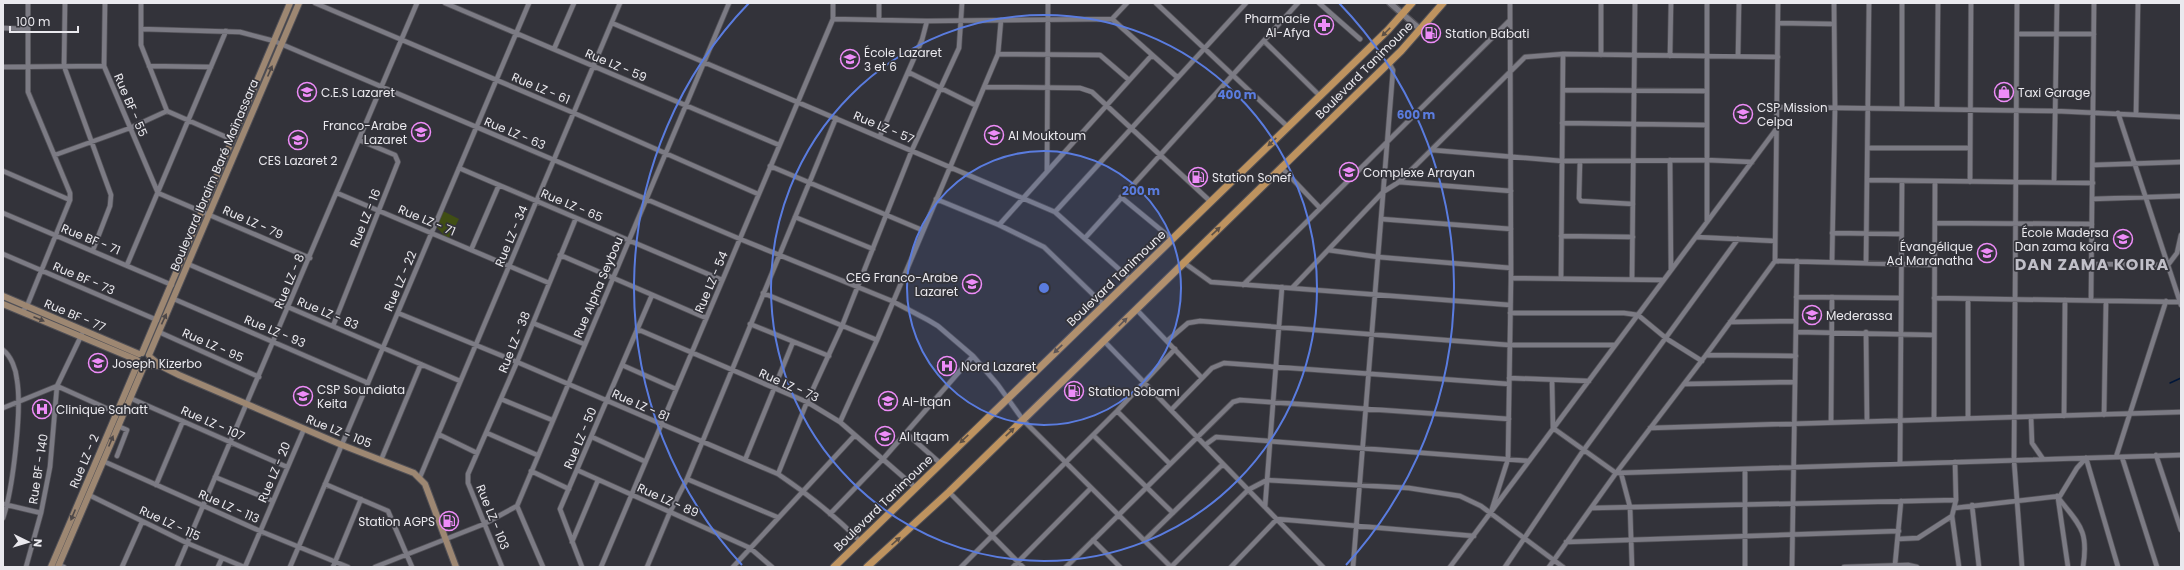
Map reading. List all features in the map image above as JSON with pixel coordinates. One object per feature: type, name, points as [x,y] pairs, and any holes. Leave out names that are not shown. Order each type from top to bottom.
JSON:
[{"type":"main road","name":"Boulevard Ibraim Baré Maïnassara","points":[[290,3],[141,360],[150,362],[149,356],[299,3]]},
{"type":"main road","name":"Boulevard Tanimoune","points":[[834,567],[1006,398],[1320,96],[1403,14],[1412,3]]},
{"type":"main road","name":"Boulevard Tanimoune","points":[[870,566],[949,492],[1183,262],[1389,63],[1421,30],[1443,3]]},
{"type":"main road","points":[[254,91],[260,94]]},
{"type":"main road","name":"Rue BF - 77","points":[[3,296],[27,306],[82,334],[141,360]]},
{"type":"main road","name":"Rue BF - 77","points":[[3,304],[82,334]]},
{"type":"main road","points":[[141,360],[149,356]]},
{"type":"main road","name":"Rue LZ - 105","points":[[149,356],[161,366]]},
{"type":"main road","name":"Rue LZ - 105","points":[[141,360],[161,366],[246,404],[420,477]]},
{"type":"main road","name":"Rue LZ - 2","points":[[60,566],[130,398],[141,360]]},
{"type":"main road","name":"Rue LZ - 2","points":[[51,567],[141,360]]},
{"type":"main road","points":[[420,477],[425,484],[456,567]]},
{"type":"street","points":[[22,312],[27,306],[40,270],[70,200],[70,193],[28,92],[28,3]]},
{"type":"street","points":[[65,3],[64,66],[112,195],[112,201],[93,250]]},
{"type":"street","points":[[104,66],[105,3]]},
{"type":"street","points":[[141,3],[141,45],[167,111],[189,122],[233,140]]},
{"type":"street","name":"Rue LZ - 61","points":[[315,3],[574,113],[758,194]]},
{"type":"street","name":"Rue LZ - 8","points":[[177,567],[418,3]]},
{"type":"street","name":"Rue LZ - 59","points":[[445,3],[779,146]]},
{"type":"street","name":"Rue LZ - 22","points":[[290,567],[529,3]]},
{"type":"street","points":[[554,50],[574,3]]},
{"type":"street","name":"Rue LZ - 34","points":[[420,477],[620,3]]},
{"type":"street","name":"Rue Alpha Seybou","points":[[517,506],[537,455],[729,3]]},
{"type":"street","name":"Rue LZ - 54","points":[[601,567],[644,461],[691,354],[833,18],[833,3]]},
{"type":"street","points":[[879,3],[879,20]]},
{"type":"street","points":[[778,474],[807,402],[829,356],[858,288],[912,150],[959,48],[962,3]]},
{"type":"street","points":[[1047,171],[1048,3]]},
{"type":"street","points":[[1112,19],[1127,3]]},
{"type":"street","points":[[1157,3],[1234,74],[1288,127]]},
{"type":"street","points":[[1055,212],[1132,129],[1204,47],[1246,3]]},
{"type":"street","points":[[1085,238],[1298,3]]},
{"type":"street","points":[[1319,3],[1360,39]]},
{"type":"street","points":[[1390,3],[1421,30]]},
{"type":"street","points":[[1490,513],[1508,459],[1511,278],[1510,3]]},
{"type":"street","points":[[1601,3],[1601,55]]},
{"type":"street","points":[[1632,279],[1635,3]]},
{"type":"street","points":[[1670,56],[1671,3]]},
{"type":"street","points":[[1707,3],[1707,222]]},
{"type":"street","points":[[1738,56],[1739,3]]},
{"type":"street","points":[[1549,567],[1775,260],[1778,3]]},
{"type":"street","points":[[1832,262],[1835,108],[1834,3]]},
{"type":"street","points":[[1866,263],[1869,3]]},
{"type":"street","points":[[1902,3],[1902,108]]},
{"type":"street","points":[[1936,109],[1938,3]]},
{"type":"street","points":[[1970,182],[1971,3]]},
{"type":"street","points":[[2017,3],[2014,460],[2022,567]]},
{"type":"street","points":[[2054,182],[2057,3]]},
{"type":"street","points":[[2091,300],[2094,3]]},
{"type":"street","points":[[2136,114],[2138,3]]},
{"type":"street","points":[[833,18],[927,21],[1112,19],[1177,77]]},
{"type":"street","points":[[840,422],[877,340],[922,230],[998,54],[1001,20]]},
{"type":"street","points":[[1243,285],[1510,20]]},
{"type":"street","points":[[880,136],[922,40],[927,21]]},
{"type":"street","points":[[1778,23],[1834,24]]},
{"type":"street","name":"Rue LZ - 57","points":[[612,24],[798,101],[1055,212],[1130,279]]},
{"type":"street","points":[[3,28],[28,29]]},
{"type":"street","name":"Rue LZ - 63","points":[[140,29],[247,32],[274,41],[779,256],[892,301],[938,326],[973,356],[998,385],[1023,420],[1171,567]]},
{"type":"street","points":[[127,265],[189,122],[226,31]]},
{"type":"street","points":[[2017,34],[2094,34]]},
{"type":"street","points":[[1264,41],[1320,96]]},
{"type":"street","points":[[998,54],[1100,56],[1129,80]]},
{"type":"street","points":[[1561,278],[1563,54]]},
{"type":"street","points":[[1292,288],[1383,192],[1399,182],[1525,57],[1563,54],[1778,57]]},
{"type":"street","points":[[999,225],[1022,198],[1107,107],[1152,55]]},
{"type":"street","points":[[1353,567],[1393,70],[1389,63]]},
{"type":"street","name":"Rue BF - 55","points":[[3,67],[104,66],[158,193]]},
{"type":"street","points":[[149,66],[212,67]]},
{"type":"street","points":[[908,72],[975,105]]},
{"type":"street","points":[[984,87],[1085,89],[1092,92],[1211,202]]},
{"type":"street","points":[[1563,90],[1706,91]]},
{"type":"street","points":[[1777,107],[2017,110],[2118,113],[2181,117]]},
{"type":"street","points":[[55,155],[130,128],[167,111]]},
{"type":"street","points":[[1934,298],[2091,300],[2166,302],[2180,304],[2178,289],[2168,265],[2118,113]]},
{"type":"street","points":[[646,567],[670,512],[687,479],[730,370],[836,118]]},
{"type":"street","points":[[1562,123],[1706,125]]},
{"type":"street","points":[[1450,567],[1777,128]]},
{"type":"street","name":"Rue LZ - 16","points":[[333,326],[379,211],[398,158],[359,140]]},
{"type":"street","points":[[1868,148],[1970,148]]},
{"type":"street","points":[[1432,150],[1562,161],[1706,160],[1752,162]]},
{"type":"street","points":[[1670,160],[1671,270]]},
{"type":"street","points":[[1580,161],[1580,200],[1633,204]]},
{"type":"street","points":[[2093,165],[2181,162]]},
{"type":"street","points":[[770,166],[922,230]]},
{"type":"street","points":[[1281,167],[1320,208]]},
{"type":"street","name":"Rue LZ - 65","points":[[459,168],[722,280]]},
{"type":"street","points":[[3,171],[70,200]]},
{"type":"street","points":[[1867,180],[1902,182],[2092,183]]},
{"type":"street","points":[[1399,182],[1511,191]]},
{"type":"street","points":[[1900,464],[1900,264],[1902,182]]},
{"type":"street","points":[[1934,419],[1935,182]]},
{"type":"street","points":[[471,250],[499,185]]},
{"type":"street","points":[[158,193],[210,213]]},
{"type":"street","name":"Rue LZ - 71","points":[[337,193],[548,283]]},
{"type":"street","points":[[2092,199],[2181,196]]},
{"type":"street","points":[[1121,197],[1172,239]]},
{"type":"street","points":[[936,199],[999,225],[1049,250],[1104,304]]},
{"type":"street","name":"Rue BF - 71","points":[[3,213],[93,250],[172,285]]},
{"type":"street","name":"Rue LZ - 79","points":[[210,213],[310,258]]},
{"type":"street","points":[[795,217],[873,249]]},
{"type":"street","name":"Rue LZ - 38","points":[[468,474],[517,362],[548,283],[576,218]]},
{"type":"street","points":[[1381,218],[1511,229]]},
{"type":"street","points":[[1935,223],[2092,224]]},
{"type":"street","points":[[1832,233],[1901,234]]},
{"type":"street","points":[[2168,265],[2177,253],[2181,235]]},
{"type":"street","points":[[1561,236],[1633,237]]},
{"type":"street","points":[[1696,237],[1775,241]]},
{"type":"street","points":[[1505,567],[1523,538],[1583,451],[1738,239]]},
{"type":"street","points":[[1328,250],[1378,257],[1511,268]]},
{"type":"street","name":"Rue BF - 73","points":[[3,254],[157,320]]},
{"type":"street","points":[[560,255],[706,318]]},
{"type":"street","points":[[1775,260],[1934,265]]},
{"type":"street","points":[[1792,567],[1797,261]]},
{"type":"street","points":[[1183,262],[1207,281],[1375,296],[1510,305]]},
{"type":"street","name":"Rue LZ - 83","points":[[188,264],[460,381]]},
{"type":"street","points":[[2092,264],[2168,265]]},
{"type":"street","points":[[1511,278],[1664,280]]},
{"type":"street","points":[[1265,507],[1282,287]]},
{"type":"street","points":[[763,293],[877,340]]},
{"type":"street","name":"Rue LZ - 50","points":[[582,567],[560,513],[561,505],[592,437],[652,295]]},
{"type":"street","points":[[1796,297],[1901,298]]},
{"type":"street","points":[[1831,422],[1832,297]]},
{"type":"street","name":"Rue LZ - 93","points":[[174,299],[368,383]]},
{"type":"street","points":[[1968,299],[1968,418]]},
{"type":"street","points":[[2064,416],[2065,300]]},
{"type":"street","points":[[2104,415],[2106,301]]},
{"type":"street","points":[[2116,457],[2166,302]]},
{"type":"street","points":[[1136,309],[1202,378]]},
{"type":"street","points":[[1510,313],[1624,312],[1638,315],[1667,338],[1702,361]]},
{"type":"street","name":"Rue LZ - 81","points":[[398,313],[517,362],[778,474],[802,490],[860,541]]},
{"type":"street","points":[[1167,341],[1188,323],[1194,321],[1509,345],[1615,345]]},
{"type":"street","points":[[1730,322],[1796,321]]},
{"type":"street","points":[[533,323],[584,344]]},
{"type":"street","points":[[750,324],[829,356]]},
{"type":"street","name":"Rue LZ - 73","points":[[637,329],[691,354],[807,402],[840,422],[916,488]]},
{"type":"street","name":"Rue LZ - 95","points":[[159,332],[259,377]]},
{"type":"street","points":[[1796,332],[1866,332],[1934,335]]},
{"type":"street","points":[[1866,332],[1867,421]]},
{"type":"street","name":"Rue BF - 140","points":[[26,567],[41,513],[50,467],[57,386],[82,334]]},
{"type":"street","points":[[1104,341],[1323,567]]},
{"type":"street","points":[[745,460],[793,342]]},
{"type":"street","points":[[961,567],[1066,463],[1175,349]]},
{"type":"street","points":[[3,350],[15,369],[18,380],[18,402],[3,518]]},
{"type":"street","points":[[1706,355],[1796,356]]},
{"type":"street","points":[[830,514],[883,459],[973,356]]},
{"type":"street","points":[[1171,410],[1212,368],[1224,362],[1509,384]]},
{"type":"street","points":[[381,460],[421,364]]},
{"type":"street","points":[[622,365],[676,389]]},
{"type":"street","points":[[1510,378],[1589,381]]},
{"type":"street","points":[[1552,380],[1553,428]]},
{"type":"street","points":[[1684,384],[1795,382]]},
{"type":"street","points":[[3,408],[57,386],[117,413]]},
{"type":"street","name":"Rue LZ - 107","points":[[130,398],[287,468]]},
{"type":"street","points":[[501,399],[552,420]]},
{"type":"street","points":[[1068,566],[1118,514],[1233,402],[1240,400],[1508,419]]},
{"type":"street","points":[[1117,411],[1170,464]]},
{"type":"street","points":[[1650,428],[2181,412]]},
{"type":"street","points":[[2030,417],[2032,444],[2043,459]]},
{"type":"street","points":[[156,485],[183,421]]},
{"type":"street","points":[[117,456],[127,430],[118,426]]},
{"type":"street","name":"Rue LZ - 20","points":[[244,567],[304,428]]},
{"type":"street","points":[[1553,428],[1583,451],[1618,473],[2181,455]]},
{"type":"street","points":[[487,433],[537,455]]},
{"type":"street","points":[[906,433],[940,464]]},
{"type":"street","points":[[438,434],[477,453]]},
{"type":"street","points":[[733,567],[777,517],[855,435]]},
{"type":"street","points":[[1093,435],[1173,513]]},
{"type":"street","points":[[592,437],[644,461]]},
{"type":"street","points":[[1205,445],[1216,437],[1363,447],[1529,461]]},
{"type":"street","points":[[2156,455],[2181,530]]},
{"type":"street","points":[[2122,457],[2157,567]]},
{"type":"street","points":[[1955,508],[2060,496],[2077,468],[2086,458]]},
{"type":"street","points":[[2086,458],[2118,567]]},
{"type":"street","name":"Rue LZ - 113","points":[[103,461],[334,565],[348,567]]},
{"type":"street","points":[[1955,462],[1956,500],[1952,516],[1959,567]]},
{"type":"street","points":[[1144,541],[1223,464]]},
{"type":"street","points":[[1745,469],[1745,567]]},
{"type":"street","name":"Rue LZ - 89","points":[[577,470],[750,548],[772,567]]},
{"type":"street","points":[[531,471],[569,488]]},
{"type":"street","points":[[1618,473],[1630,507],[1632,567]]},
{"type":"street","name":"Rue LZ - 103","points":[[468,474],[468,483],[502,567]]},
{"type":"street","points":[[215,477],[273,501]]},
{"type":"street","points":[[687,479],[777,517]]},
{"type":"street","points":[[572,542],[598,480]]},
{"type":"street","points":[[1171,567],[1248,490],[1267,480],[1448,492],[1472,501],[1563,567]]},
{"type":"street","points":[[325,484],[388,511],[412,567]]},
{"type":"street","points":[[1013,567],[1091,488]]},
{"type":"street","points":[[949,492],[1023,567]]},
{"type":"street","name":"Rue LZ - 115","points":[[89,495],[187,543],[244,567]]},
{"type":"street","points":[[2057,496],[2068,567]]},
{"type":"street","points":[[2057,496],[2083,531],[2086,540],[2083,567]]},
{"type":"street","points":[[334,565],[361,499]]},
{"type":"street","points":[[1592,508],[1956,500]]},
{"type":"street","points":[[1895,565],[1902,501]]},
{"type":"street","points":[[5,505],[41,513]]},
{"type":"street","points":[[1972,505],[1979,567]]},
{"type":"street","points":[[375,567],[484,524],[517,506],[543,567]]},
{"type":"street","points":[[1898,539],[1918,538],[1952,516]]},
{"type":"street","points":[[1277,519],[1474,536]]},
{"type":"street","points":[[1231,567],[1277,519]]},
{"type":"street","points":[[122,567],[142,522]]},
{"type":"street","points":[[1566,542],[1899,531]]},
{"type":"street","points":[[1093,540],[1120,567]]},
{"type":"street","points":[[218,567],[222,558]]},
{"type":"street","points":[[1844,567],[1895,565],[1917,567]]},
{"type":"green space","points":[[441,210],[459,219],[448,240],[435,225]]},
{"type":"waterway","points":[[2170,383],[2181,378]]},
{"type":"place","name":"Pharmacie Al-Afya","points":[[1324,25]]},
{"type":"place","name":"Station Babati","points":[[1431,33]]},
{"type":"place","name":"École Lazaret 3 et 6","points":[[850,59]]},
{"type":"place","name":"C.E.S Lazaret","points":[[307,92]]},
{"type":"place","name":"Taxi Garage","points":[[2004,92]]},
{"type":"place","name":"CSP Mission Celpa","points":[[1743,114]]},
{"type":"place","name":"Franco-Arabe Lazaret","points":[[421,132]]},
{"type":"place","name":"Al Mouktoum","points":[[994,135]]},
{"type":"place","name":"CES Lazaret 2","points":[[298,140]]},
{"type":"place","name":"Complexe Arrayan","points":[[1349,172]]},
{"type":"place","name":"Station Sonef","points":[[1198,177]]},
{"type":"place","name":"École Madersa Dan zama koira","points":[[2123,239]]},
{"type":"place","name":"Évangélique Ad Maranatha","points":[[1987,253]]},
{"type":"place","name":"CEG Franco-Arabe Lazaret","points":[[972,284]]},
{"type":"place","name":"Mederassa","points":[[1812,315]]},
{"type":"place","name":"Joseph Kizerbo","points":[[98,363]]},
{"type":"place","name":"Nord Lazaret","points":[[947,366]]},
{"type":"place","name":"Station Sobami","points":[[1074,391]]},
{"type":"place","name":"CSP Soundiata Keita","points":[[303,396]]},
{"type":"place","name":"Al-Itqan","points":[[888,401]]},
{"type":"place","name":"Clinique Sahatt","points":[[42,409]]},
{"type":"place","name":"Al Itqam","points":[[885,436]]},
{"type":"place","name":"Station AGPS","points":[[449,521]]},
{"type":"district","name":"DAN ZAMA KOIRA","points":[[2092,264]]}]
